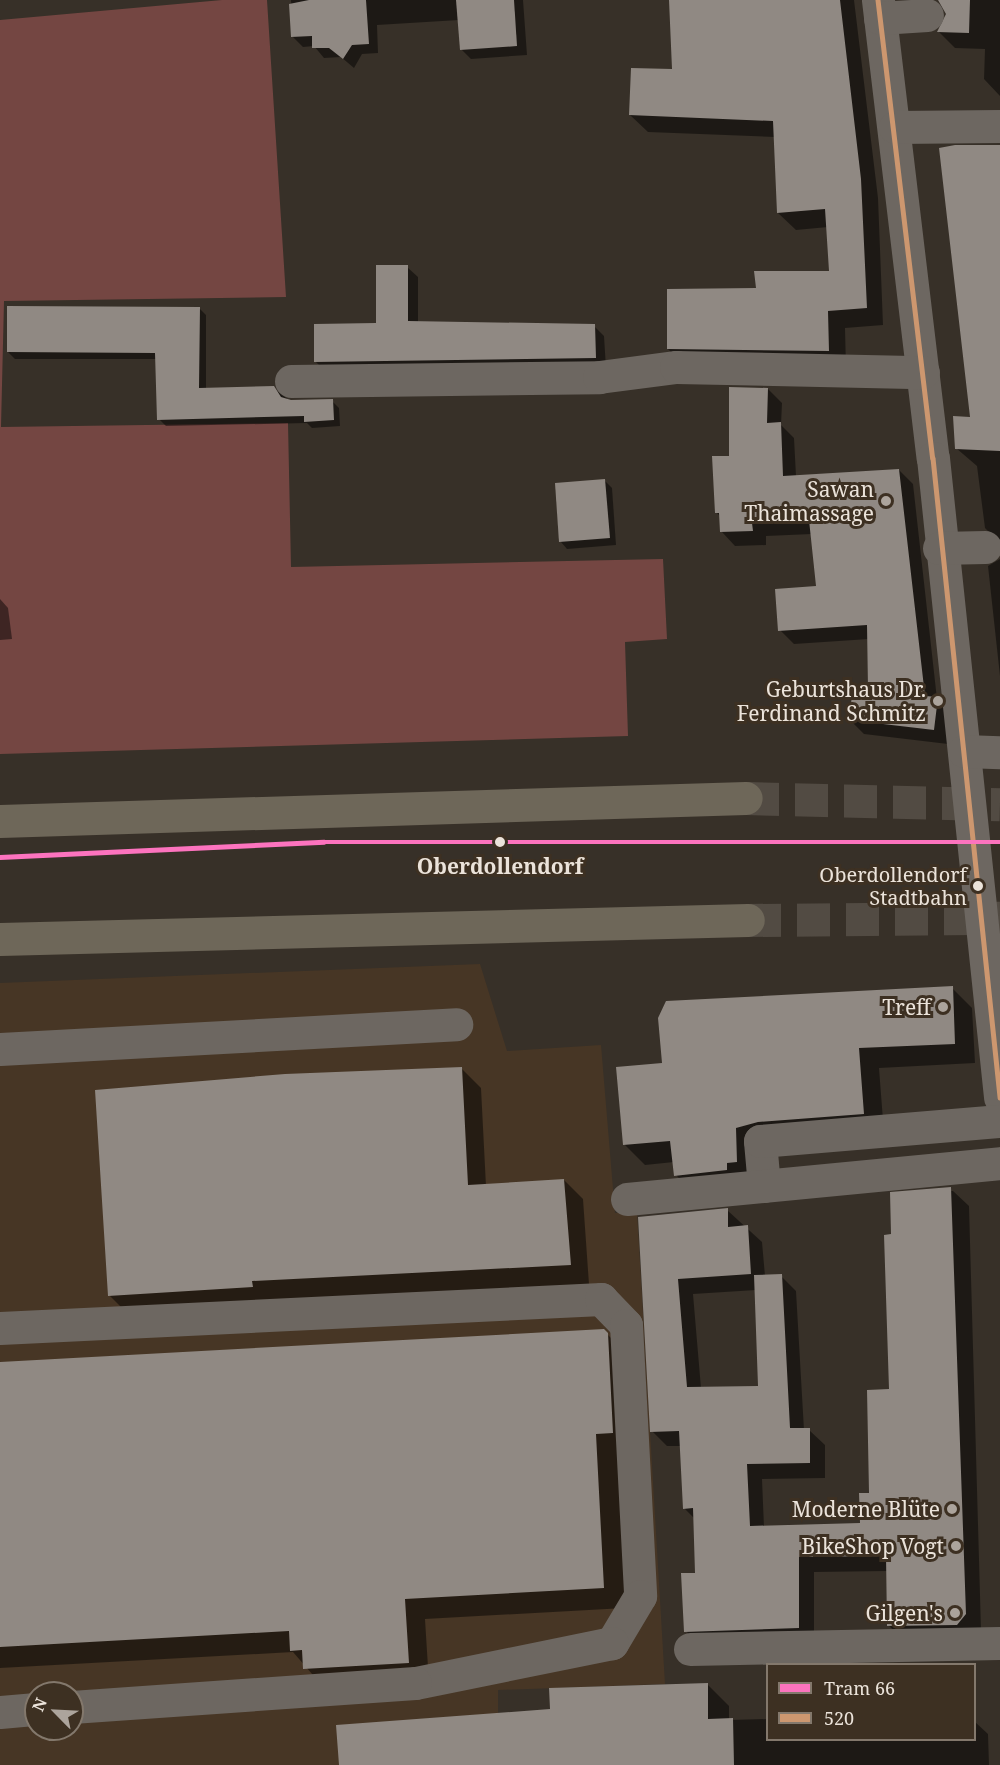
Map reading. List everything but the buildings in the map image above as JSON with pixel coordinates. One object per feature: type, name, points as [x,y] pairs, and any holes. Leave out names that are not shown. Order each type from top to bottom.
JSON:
[{"type":"highway","points":[[0,821],[746,798]]},
{"type":"highway","points":[[0,939],[748,920]]},
{"type":"street","points":[[927,15],[879,9],[895,126],[923,372],[939,548],[964,751],[1000,1097]]},
{"type":"street","points":[[895,126],[1000,126]]},
{"type":"street","points":[[291,381],[599,376],[676,367],[923,372]]},
{"type":"street","points":[[939,548],[985,547]]},
{"type":"street","points":[[964,751],[1000,752]]},
{"type":"street","points":[[0,1049],[456,1024]]},
{"type":"street","points":[[764,1186],[760,1141],[1000,1121]]},
{"type":"street","points":[[627,1199],[1000,1163]]},
{"type":"street","points":[[0,1328],[601,1299],[626,1325],[640,1596],[612,1643],[415,1683],[84,1706]]},
{"type":"street","points":[[690,1650],[1000,1643]]},
{"type":"street","points":[[0,1712],[24,1710]]},
{"type":"shaded area","points":[[222,0],[267,0],[286,297],[4,301],[1,427],[288,423],[291,567],[663,559],[667,639],[625,642],[628,736],[0,754],[0,20]]},
{"type":"shaded area","points":[[480,964],[507,1051],[601,1045],[615,1213],[637,1212],[665,1684],[498,1690],[498,1765],[0,1765],[0,983]]},
{"type":"tunnel","points":[[746,798],[1000,804]]},
{"type":"tunnel","points":[[748,920],[1000,918]]},
{"type":"tram line","name":"66","points":[[0,857],[324,842],[1000,842]]},
{"type":"transit line","name":"520","points":[[878,0],[933,458],[1000,1097]]},
{"type":"place","name":"Sawan Thaimassage","points":[[886,501]]},
{"type":"place","name":"Geburtshaus Dr. Ferdinand Schmitz","points":[[938,701]]},
{"type":"place","name":"Oberdollendorf","points":[[500,842]]},
{"type":"place","name":"Oberdollendorf Stadtbahn","points":[[978,886]]},
{"type":"place","name":"Treff","points":[[943,1007]]},
{"type":"place","name":"Moderne Blüte","points":[[952,1509]]},
{"type":"place","name":"BikeShop Vogt","points":[[956,1546]]},
{"type":"place","name":"Gilgen's","points":[[955,1613]]}]
